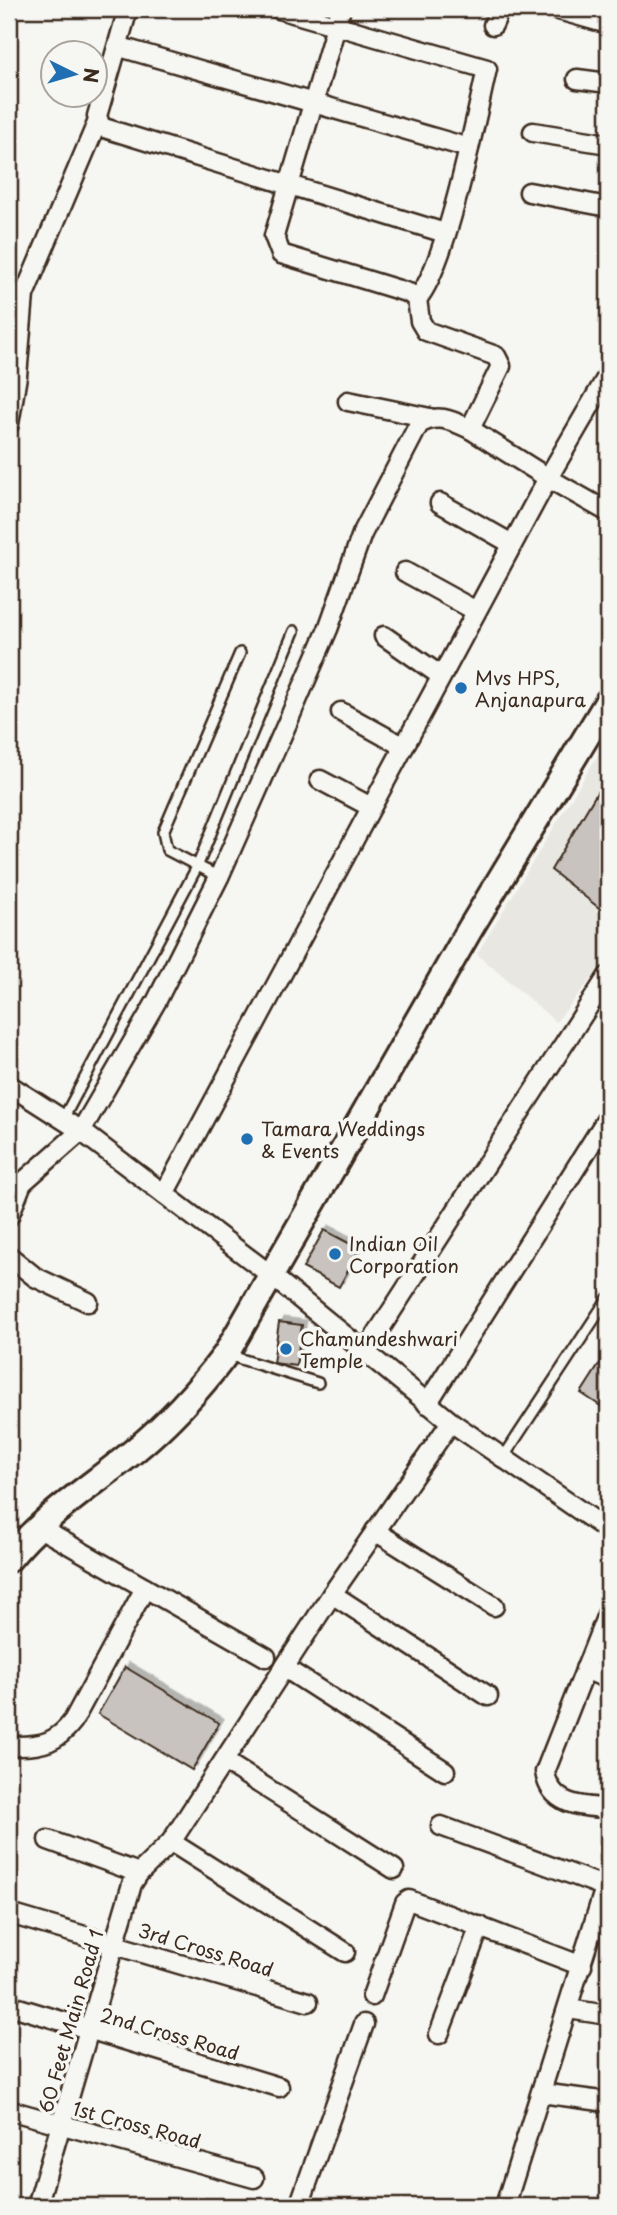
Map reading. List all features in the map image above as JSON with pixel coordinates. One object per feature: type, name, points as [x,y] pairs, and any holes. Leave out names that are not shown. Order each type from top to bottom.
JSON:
[{"type":"street","points":[[9,424],[16,292],[97,123],[120,47],[128,9]]},
{"type":"street","points":[[279,9],[339,17],[487,69],[469,148],[445,233],[425,291],[417,299]]},
{"type":"street","points":[[555,9],[608,24]]},
{"type":"street","points":[[339,17],[274,236],[281,254],[409,293],[417,299],[420,321],[426,331],[500,359],[501,366],[470,429]]},
{"type":"street","points":[[120,47],[469,148]]},
{"type":"street","points":[[577,79],[608,83]]},
{"type":"street","points":[[97,123],[101,127],[445,233]]},
{"type":"street","points":[[533,132],[608,144]]},
{"type":"street","points":[[529,192],[608,207]]},
{"type":"street","points":[[164,1194],[512,544],[608,375]]},
{"type":"street","points":[[348,401],[430,418],[446,418],[470,429],[608,512]]},
{"type":"street","points":[[9,1216],[15,1186],[81,1132],[156,1002],[219,877],[328,629],[362,534],[419,424],[430,418]]},
{"type":"street","points":[[440,503],[512,544]]},
{"type":"street","points":[[405,572],[476,611]]},
{"type":"street","points":[[384,636],[441,676]]},
{"type":"street","points":[[9,1559],[38,1527],[133,1452],[191,1401],[226,1354],[470,929],[608,701]]},
{"type":"street","points":[[341,712],[404,747]]},
{"type":"street","points":[[320,780],[371,807]]},
{"type":"street","points":[[365,1352],[608,976]]},
{"type":"street","points":[[9,1084],[81,1132],[272,1276],[427,1404],[502,1460],[608,1530]]},
{"type":"street","points":[[427,1404],[608,1117]]},
{"type":"street","points":[[9,1256],[35,1277],[88,1302]]},
{"type":"street","name":"60 Feet Main Road 1","points":[[37,2206],[132,1884],[139,1873],[159,1856],[170,1842],[332,1594],[451,1422]]},
{"type":"street","points":[[38,1527],[266,1657]]},
{"type":"street","points":[[375,1531],[494,1606]]},
{"type":"street","points":[[17,1746],[38,1746],[61,1737],[73,1721],[145,1588]]},
{"type":"street","points":[[332,1594],[488,1696]]},
{"type":"street","points":[[608,1612],[546,1762],[546,1782],[560,1799],[575,1805],[608,1808]]},
{"type":"street","points":[[285,1668],[444,1771]]},
{"type":"street","points":[[585,1669],[608,1679]]},
{"type":"street","points":[[224,1761],[394,1869]]},
{"type":"street","points":[[441,1826],[607,1883],[601,1927],[582,1966],[505,2206]]},
{"type":"street","points":[[48,1840],[139,1873]]},
{"type":"street","points":[[170,1842],[345,1952]]},
{"type":"street","points":[[372,1996],[404,1903],[415,1900],[582,1966]]},
{"type":"street","name":"3rd Cross Road","points":[[10,1914],[308,2002]]},
{"type":"street","points":[[439,2034],[480,1926]]},
{"type":"street","name":"2nd Cross Road","points":[[9,2005],[279,2087]]},
{"type":"street","points":[[568,2009],[608,2015]]},
{"type":"street","points":[[299,2206],[364,2024]]},
{"type":"street","points":[[541,2093],[608,2102]]},
{"type":"street","name":"1st Cross Road","points":[[9,2110],[254,2178]]},
{"type":"lane","points":[[62,1121],[197,867],[294,631]]},
{"type":"lane","points":[[219,877],[167,850],[163,832],[240,653]]},
{"type":"lane","points":[[502,1460],[608,1298]]},
{"type":"lane","points":[[226,1354],[318,1383]]},
{"type":"shaded area","points":[[608,738],[608,958],[556,1022],[477,954]]},
{"type":"building","points":[[608,774],[608,915],[551,870]]},
{"type":"building","points":[[324,1230],[360,1249],[339,1287],[303,1268]]},
{"type":"building","points":[[279,1322],[302,1325],[296,1366],[273,1363]]},
{"type":"building","points":[[608,1351],[608,1411],[581,1393]]},
{"type":"building","points":[[125,1667],[219,1723],[192,1770],[98,1714]]},
{"type":"place","name":"Mvs HPS, Anjanapura","points":[[461,688]]},
{"type":"place","name":"Tamara Weddings & Events","points":[[247,1139]]},
{"type":"place","name":"Indian Oil Corporation","points":[[335,1254]]},
{"type":"place","name":"Chamundeshwari Temple","points":[[286,1349]]}]
